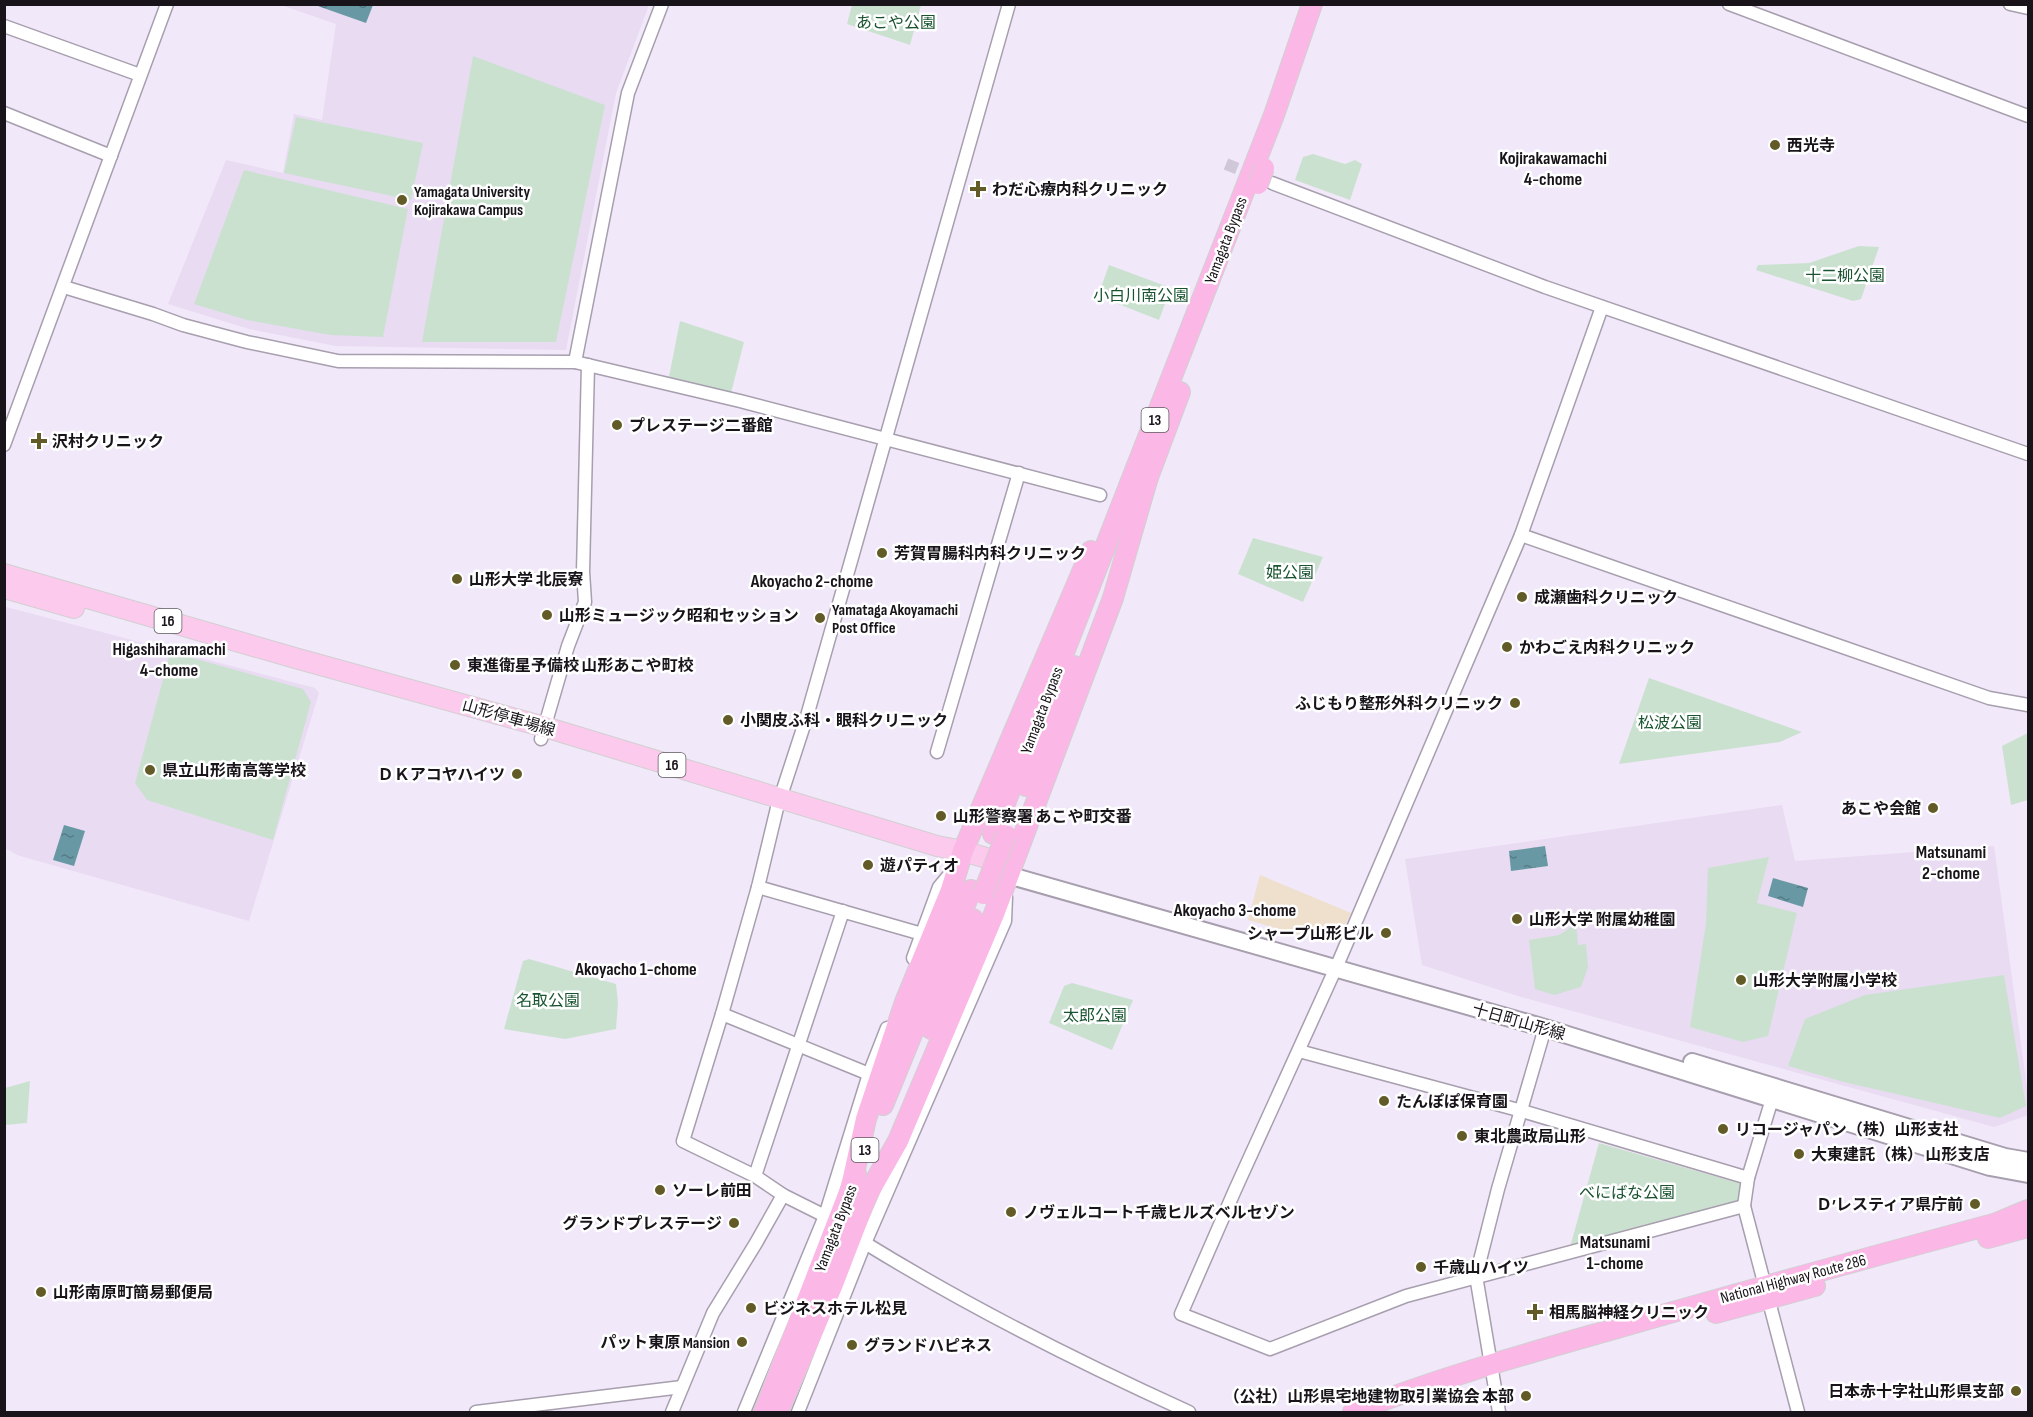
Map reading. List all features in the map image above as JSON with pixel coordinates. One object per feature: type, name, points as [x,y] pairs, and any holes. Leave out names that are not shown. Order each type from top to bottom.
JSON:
[{"type":"highway","name":"Yamagata Bypass","points":[[776,1410],[833,1284],[858,1193],[977,892],[1170,380],[1274,115],[1312,4]]},
{"type":"highway","name":"Yamagata Bypass","points":[[999,834],[1148,477],[1265,178],[1325,4]]},
{"type":"highway","points":[[858,1193],[866,1119],[905,1002],[951,890],[961,857],[1074,586],[1170,380]]},
{"type":"highway","points":[[858,1193],[898,1141],[994,914],[1113,598],[1148,477]]},
{"type":"highway","name":"National Highway Route 286","points":[[1353,1413],[1387,1398],[1767,1292],[1997,1223],[2028,1210]]},
{"type":"highway","name":"National Highway Route 286","points":[[1767,1292],[2028,1227]]},
{"type":"highway","name":"National Highway Route 286","points":[[1382,1413],[1491,1370]]},
{"type":"main road","name":"山形停車場線","points":[[4,574],[1009,870]]},
{"type":"main road","name":"山形停車場線","points":[[4,588],[543,733]]},
{"type":"main road","name":"十日町山形線","points":[[1009,870],[1017,869],[1177,912],[1990,1167],[2027,1172]]},
{"type":"main road","name":"十日町山形線","points":[[1338,964],[1758,1081],[2005,1157],[2027,1172]]},
{"type":"street","points":[[4,446],[167,4]]},
{"type":"street","points":[[543,733],[568,646],[585,602],[581,364],[628,93],[662,4]]},
{"type":"street","points":[[825,1216],[783,1195],[755,1176],[683,1141],[722,1014],[779,802],[807,716],[1010,4]]},
{"type":"street","points":[[1729,4],[2028,116]]},
{"type":"street","points":[[2010,4],[2028,8]]},
{"type":"street","points":[[4,26],[140,75]]},
{"type":"street","points":[[4,113],[111,156]]},
{"type":"street","points":[[1265,178],[1459,255],[1602,307],[2028,454]]},
{"type":"street","points":[[64,287],[153,314],[183,326],[338,361],[581,364],[740,401],[1100,495]]},
{"type":"street","points":[[1602,307],[1521,534],[1338,964],[1181,1314],[1270,1349],[1406,1296],[1744,1206]]},
{"type":"street","points":[[937,752],[1019,473]]},
{"type":"street","points":[[1521,534],[1989,698],[2028,705]]},
{"type":"street","points":[[744,1413],[825,1216],[869,1074],[939,887],[961,857]]},
{"type":"street","points":[[776,1410],[865,1243],[1005,921],[1009,870]]},
{"type":"street","points":[[758,887],[922,934]]},
{"type":"street","points":[[755,1176],[843,911]]},
{"type":"street","points":[[722,1014],[869,1074]]},
{"type":"street","points":[[1499,1413],[1476,1276],[1498,1189],[1545,1028]]},
{"type":"street","points":[[1299,1051],[1522,1111],[1748,1178]]},
{"type":"street","points":[[1772,1099],[1748,1178],[1744,1206],[1798,1413]]},
{"type":"street","points":[[672,1413],[712,1313],[783,1195]]},
{"type":"street","points":[[865,1243],[931,1283],[991,1315],[1085,1364],[1189,1413]]},
{"type":"street","points":[[476,1413],[682,1387]]},
{"type":"shaded area","name":"Yamagata University Kojirakawa Campus","points":[[281,5],[649,5],[616,93],[566,350],[336,346],[249,329],[168,304],[226,160],[283,173],[294,114],[322,120],[336,24]]},
{"type":"shaded area","name":"県立山形南高等学校","points":[[6,607],[315,688],[319,693],[249,921],[17,855],[5,848],[4,611]]},
{"type":"shaded area","name":"山形大学附属小学校","points":[[1782,805],[1795,861],[1994,846],[2028,1095],[2028,1115],[1994,1127],[1518,996],[1422,965],[1405,859]]},
{"type":"shaded area","points":[[1260,875],[1351,913],[1339,937],[1328,943],[1248,920]]},
{"type":"green space","name":"あこや公園","points":[[852,5],[921,5],[910,45],[847,24]]},
{"type":"green space","points":[[473,56],[605,105],[556,342],[422,342]]},
{"type":"green space","points":[[296,117],[423,143],[411,200],[284,173]]},
{"type":"green space","points":[[1313,154],[1345,164],[1355,160],[1362,164],[1350,200],[1295,180],[1303,157]]},
{"type":"green space","points":[[244,170],[408,209],[383,337],[330,335],[247,320],[194,304]]},
{"type":"green space","name":"十二柳公園","points":[[1859,246],[1879,247],[1861,299],[1853,301],[1756,270],[1758,265],[1809,263]]},
{"type":"green space","name":"小白川南公園","points":[[1109,265],[1171,288],[1159,320],[1098,296]]},
{"type":"green space","points":[[680,321],[744,342],[731,393],[669,377]]},
{"type":"green space","name":"姫公園","points":[[1253,538],[1323,557],[1303,602],[1238,574]]},
{"type":"green space","points":[[178,654],[303,689],[311,702],[273,840],[147,800],[135,783],[169,657]]},
{"type":"green space","name":"松波公園","points":[[1649,678],[1802,732],[1780,742],[1619,764]]},
{"type":"green space","points":[[2028,733],[2028,800],[2011,805],[2002,746]]},
{"type":"green space","points":[[1769,857],[1757,903],[1797,913],[1768,1036],[1743,1042],[1690,1027],[1706,923],[1708,868]]},
{"type":"green space","points":[[1576,924],[1578,945],[1586,944],[1588,967],[1581,987],[1554,995],[1535,989],[1529,940],[1559,935]]},
{"type":"green space","name":"名取公園","points":[[529,959],[616,984],[618,1003],[616,1029],[565,1039],[504,1029],[523,961]]},
{"type":"green space","points":[[2004,975],[2026,1106],[2000,1118],[1844,1082],[1788,1066],[1805,1019],[1865,995]]},
{"type":"green space","name":"太郎公園","points":[[1072,983],[1133,1000],[1112,1050],[1049,1023],[1064,986]]},
{"type":"green space","points":[[30,1081],[27,1123],[5,1125],[5,1088]]},
{"type":"green space","name":"べにばな公園","points":[[1599,1143],[1742,1184],[1739,1202],[1570,1247]]},
{"type":"water","points":[[315,5],[373,5],[366,23]]},
{"type":"water","points":[[64,825],[85,831],[74,866],[53,860]]},
{"type":"water","points":[[1545,846],[1548,866],[1511,871],[1509,851]]},
{"type":"water","points":[[1773,878],[1808,888],[1803,907],[1768,896]]},
{"type":"tunnel","points":[[1226,164],[1256,176]]},
{"type":"place","name":"西光寺","points":[[1775,145]]},
{"type":"place","name":"わだ心療内科クリニック","points":[[978,189]]},
{"type":"place","name":"Yamagata University Kojirakawa Campus","points":[[402,200]]},
{"type":"place","name":"プレステージ二番館","points":[[617,425]]},
{"type":"place","name":"沢村クリニック","points":[[39,441]]},
{"type":"place","name":"芳賀胃腸科内科クリニック","points":[[882,553]]},
{"type":"place","name":"山形大学 北辰寮","points":[[457,579]]},
{"type":"place","name":"成瀬歯科クリニック","points":[[1522,597]]},
{"type":"place","name":"山形ミュージック昭和セッション","points":[[547,615]]},
{"type":"place","name":"Yamataga Akoyamachi Post Office","points":[[820,618]]},
{"type":"place","name":"かわごえ内科クリニック","points":[[1507,647]]},
{"type":"place","name":"東進衛星予備校 山形あこや町校","points":[[455,665]]},
{"type":"place","name":"ふじもり整形外科クリニック","points":[[1515,703]]},
{"type":"place","name":"小関皮ふ科・眼科クリニック","points":[[728,720]]},
{"type":"place","name":"県立山形南高等学校","points":[[150,770]]},
{"type":"place","name":"ＤＫアコヤハイツ","points":[[517,774]]},
{"type":"place","name":"あこや会館","points":[[1933,808]]},
{"type":"place","name":"山形警察署 あこや町交番","points":[[941,816]]},
{"type":"place","name":"遊パティオ","points":[[868,865]]},
{"type":"place","name":"山形大学 附属幼稚園","points":[[1517,919]]},
{"type":"place","name":"シャープ山形ビル","points":[[1386,933]]},
{"type":"place","name":"山形大学附属小学校","points":[[1741,980]]},
{"type":"place","name":"たんぽぽ保育園","points":[[1384,1101]]},
{"type":"place","name":"リコージャパン（株）山形支社","points":[[1723,1129]]},
{"type":"place","name":"東北農政局山形","points":[[1462,1136]]},
{"type":"place","name":"大東建託（株） 山形支店","points":[[1799,1154]]},
{"type":"place","name":"ソーレ前田","points":[[660,1190]]},
{"type":"place","name":"Ｄ’レスティア県庁前","points":[[1975,1204]]},
{"type":"place","name":"ノヴェルコート千歳ヒルズベルセゾン","points":[[1011,1212]]},
{"type":"place","name":"グランドプレステージ","points":[[734,1223]]},
{"type":"place","name":"千歳山ハイツ","points":[[1421,1267]]},
{"type":"place","name":"山形南原町簡易郵便局","points":[[41,1292]]},
{"type":"place","name":"ビジネスホテル松見","points":[[751,1308]]},
{"type":"place","name":"相馬脳神経クリニック","points":[[1535,1312]]},
{"type":"place","name":"パット東原 Mansion","points":[[742,1342]]},
{"type":"place","name":"グランドハピネス","points":[[852,1345]]},
{"type":"place","name":"日本赤十字社山形県支部","points":[[2016,1391]]},
{"type":"place","name":"（公社）山形県宅地建物取引業協会 本部","points":[[1526,1396]]},
{"type":"district","name":"Kojirakawamachi 4-chome","points":[[1553,168]]},
{"type":"district","name":"Akoyacho 2-chome","points":[[812,581]]},
{"type":"district","name":"Higashiharamachi 4-chome","points":[[169,659]]},
{"type":"district","name":"Matsunami 2-chome","points":[[1951,862]]},
{"type":"district","name":"Akoyacho 3-chome","points":[[1235,910]]},
{"type":"district","name":"Akoyacho 1-chome","points":[[636,969]]},
{"type":"district","name":"Matsunami 1-chome","points":[[1615,1252]]}]
